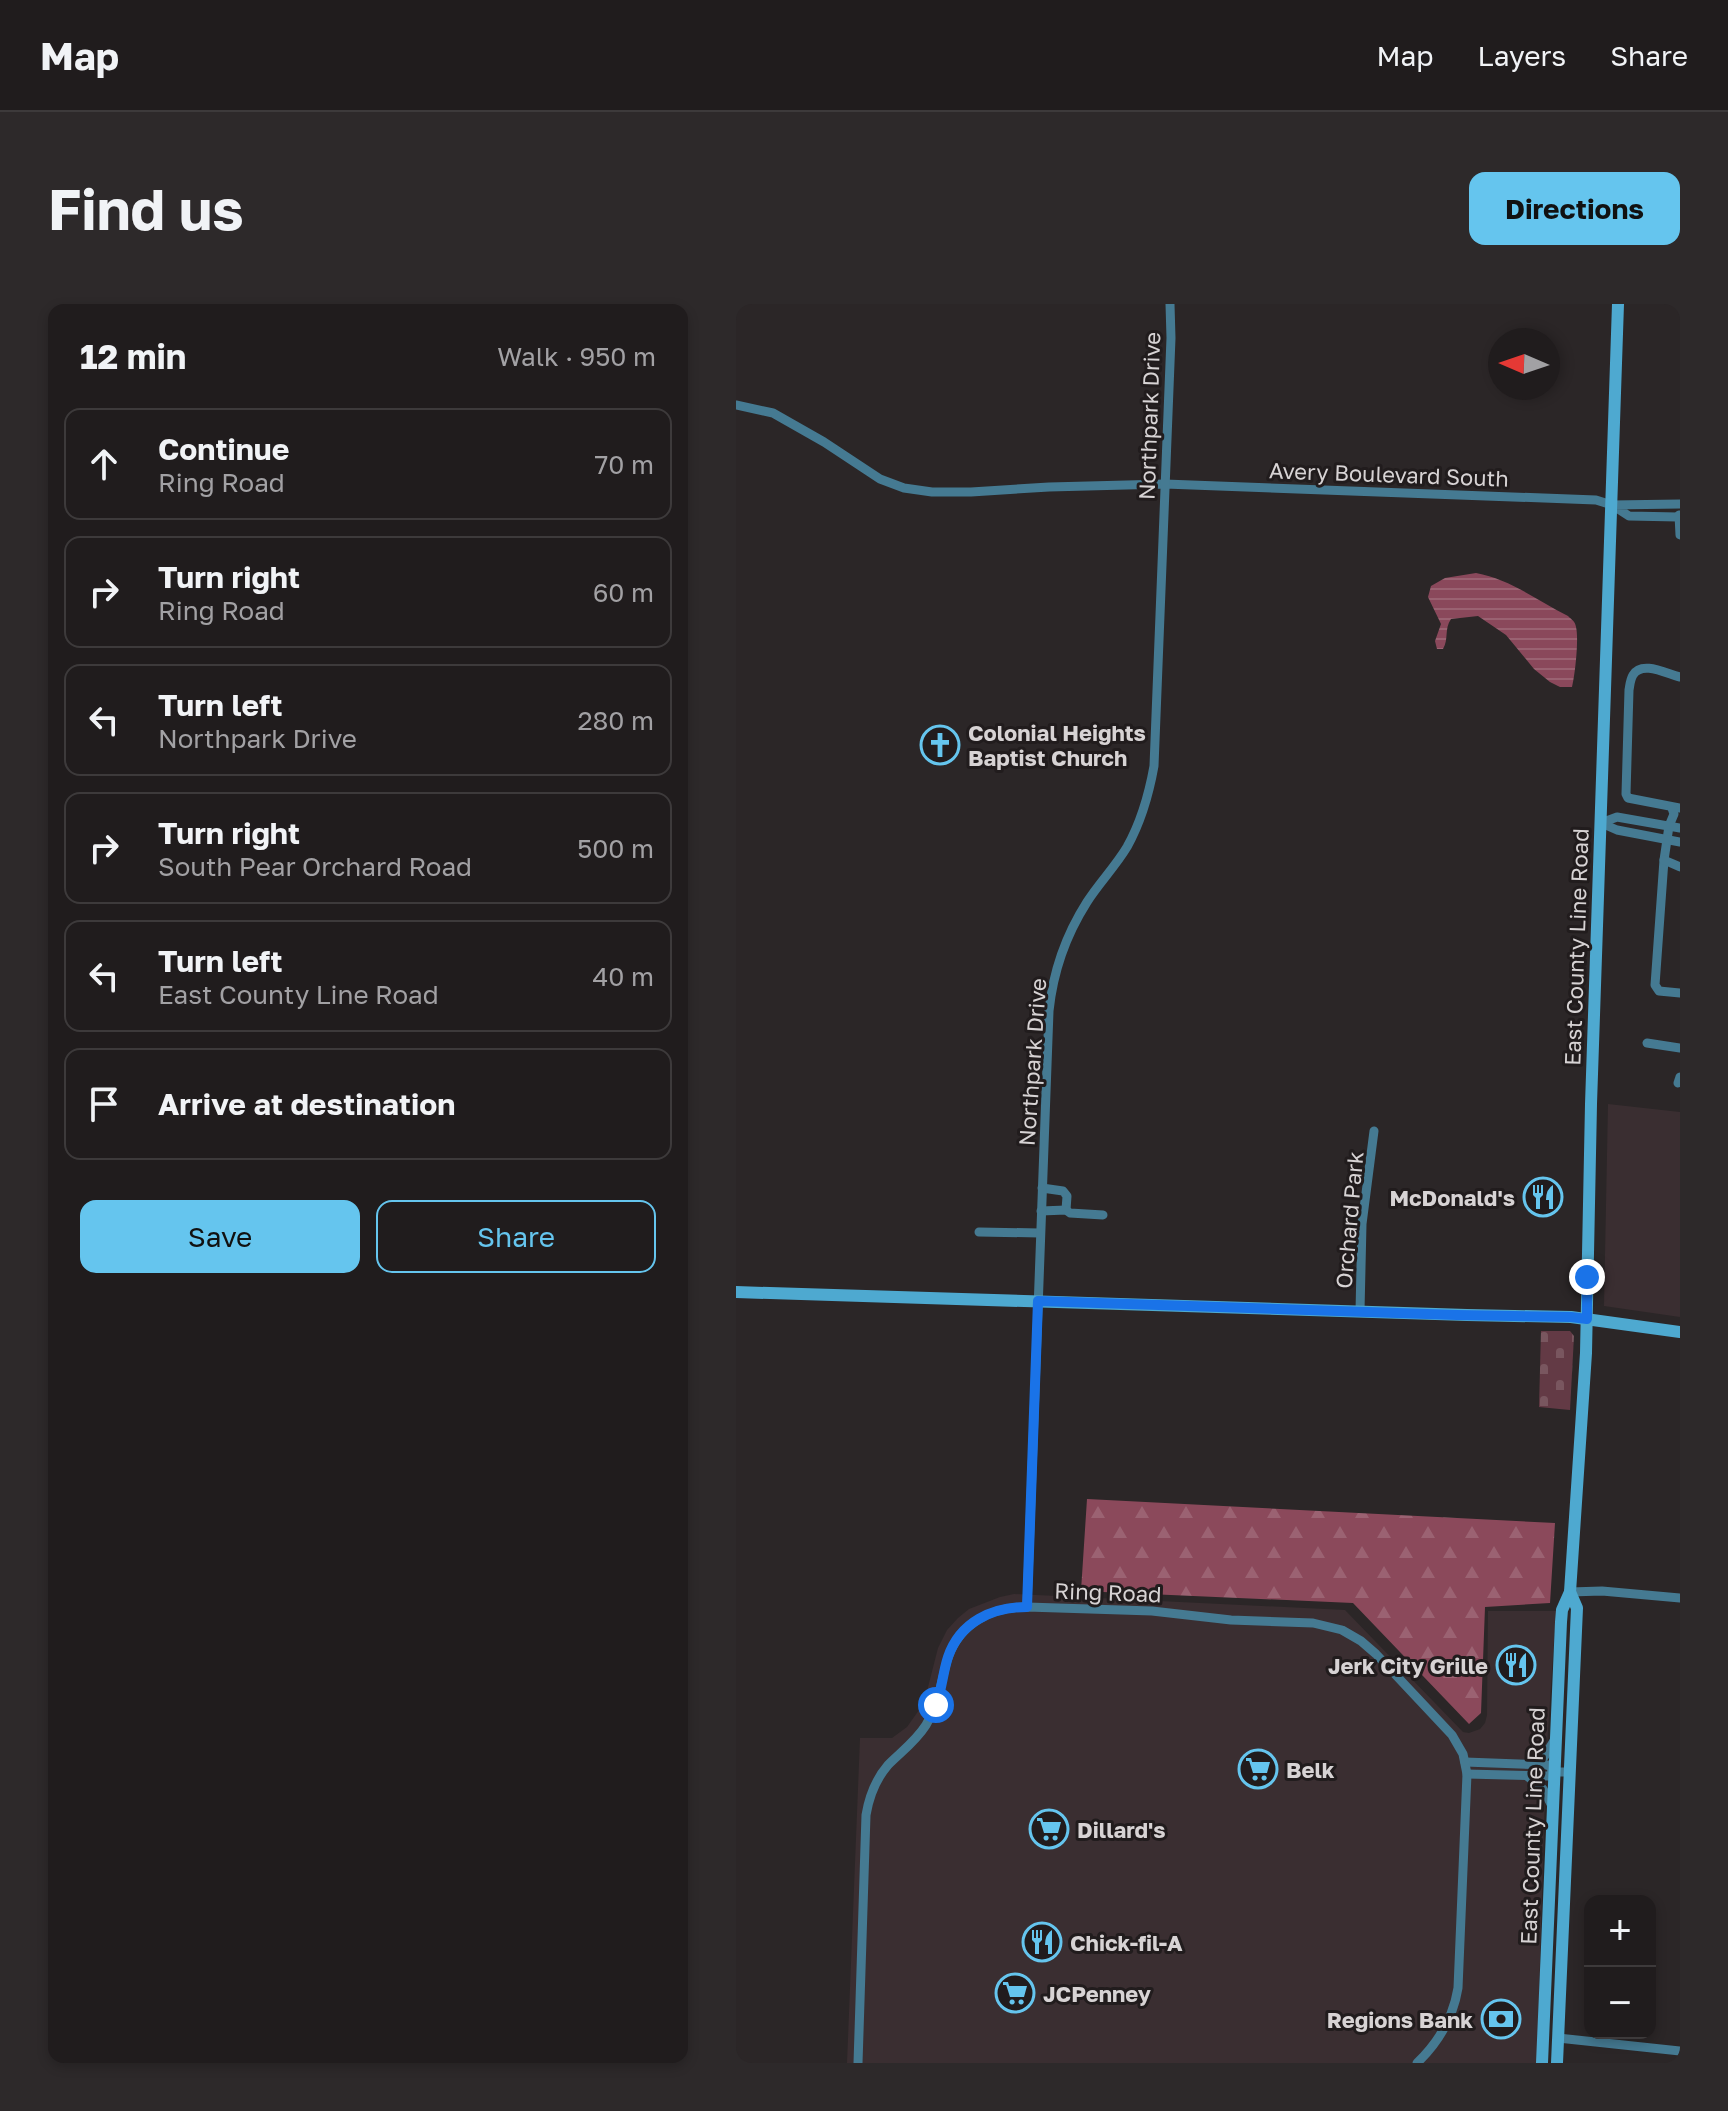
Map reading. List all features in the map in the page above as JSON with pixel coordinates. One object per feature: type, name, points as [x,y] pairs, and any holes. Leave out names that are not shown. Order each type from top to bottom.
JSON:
[{"type":"main road","name":"East County Line Road","points":[[1542,2063],[1562,1610],[1570,1592],[1587,1319],[1587,1237],[1618,304]]},
{"type":"main road","points":[[736,1292],[1571,1317],[1680,1332]]},
{"type":"main road","name":"East County Line Road","points":[[1557,2063],[1577,1608],[1570,1592]]},
{"type":"street","name":"Northpark Drive","points":[[1027,1607],[1049,1011],[1054,978],[1074,925],[1088,900],[1128,846],[1144,807],[1154,766],[1170,304]]},
{"type":"street","name":"Avery Boulevard South","points":[[736,405],[773,413],[880,479],[912,489],[971,492],[1165,484],[1596,500],[1612,505]]},
{"type":"street","points":[[1612,505],[1680,504]]},
{"type":"street","points":[[1612,505],[1629,516],[1679,514],[1680,535]]},
{"type":"street","points":[[1680,677],[1655,669],[1640,669],[1633,674],[1629,690],[1626,794],[1628,798],[1676,808],[1675,827],[1668,840],[1664,860],[1655,985],[1659,991],[1680,993]]},
{"type":"street","points":[[1601,823],[1617,817],[1675,827]]},
{"type":"street","points":[[1601,823],[1617,830],[1680,842]]},
{"type":"street","points":[[1664,860],[1680,867]]},
{"type":"street","points":[[1647,1043],[1680,1048]]},
{"type":"street","name":"Orchard Park","points":[[1360,1311],[1362,1224],[1374,1131]]},
{"type":"street","points":[[1042,1188],[1063,1191],[1067,1196],[1066,1210]]},
{"type":"street","points":[[1041,1211],[1066,1210],[1070,1213],[1103,1215]]},
{"type":"street","points":[[979,1232],[1040,1233]]},
{"type":"street","points":[[1570,1592],[1602,1591],[1680,1598]]},
{"type":"street","name":"Ring Road","points":[[858,2063],[866,1824],[871,1796],[882,1773],[926,1724],[940,1696],[948,1658],[958,1638],[986,1614],[1008,1607],[1152,1611],[1231,1620],[1313,1623],[1342,1630],[1376,1654],[1456,1741],[1467,1774],[1457,1996],[1445,2027],[1417,2063]]},
{"type":"street","points":[[1530,1764],[1548,1753],[1556,1738]]},
{"type":"street","points":[[1465,1762],[1548,1765],[1555,1772]]},
{"type":"street","points":[[1467,1774],[1548,1776],[1555,1772],[1570,1772]]},
{"type":"street","points":[[1527,1776],[1541,1786],[1553,1808]]},
{"type":"street","points":[[1558,2038],[1680,2051]]},
{"type":"shaded area","points":[[1476,573],[1512,585],[1573,621],[1577,640],[1572,687],[1560,687],[1550,682],[1534,669],[1506,635],[1478,616],[1451,619],[1445,645],[1443,649],[1437,649],[1435,641],[1441,624],[1428,597],[1431,586],[1445,578]]},
{"type":"shaded area","points":[[1608,1104],[1680,1112],[1680,1317],[1604,1306]]},
{"type":"shaded area","points":[[1014,1594],[1345,1610],[1463,1732],[1469,1733],[1480,1729],[1487,1715],[1488,1611],[1556,1611],[1546,1761],[1537,2063],[847,2063],[860,1738],[892,1738],[907,1727],[927,1691],[938,1648],[947,1630],[969,1609]]},
{"type":"green space","points":[[1541,1331],[1570,1331],[1574,1336],[1570,1410],[1539,1407]]},
{"type":"green space","points":[[1087,1499],[1555,1523],[1550,1603],[1485,1607],[1481,1713],[1469,1724],[1353,1603],[1081,1591]]},
{"type":"place","name":"Colonial Heights Baptist Church","points":[[940,745]]},
{"type":"place","name":"McDonald's","points":[[1543,1197]]},
{"type":"place","name":"Jerk City Grille","points":[[1516,1665]]},
{"type":"place","name":"Belk","points":[[1258,1769]]},
{"type":"place","name":"Dillard's","points":[[1049,1829]]},
{"type":"place","name":"Chick-fil-A","points":[[1042,1942]]},
{"type":"place","name":"JCPenney","points":[[1015,1993]]},
{"type":"place","name":"Regions Bank","points":[[1501,2019]]},
{"type":"route","points":[[936,1705],[948,1658],[965,1630],[979,1618],[995,1611],[1027,1607],[1038,1301],[1587,1319],[1587,1277]]}]
